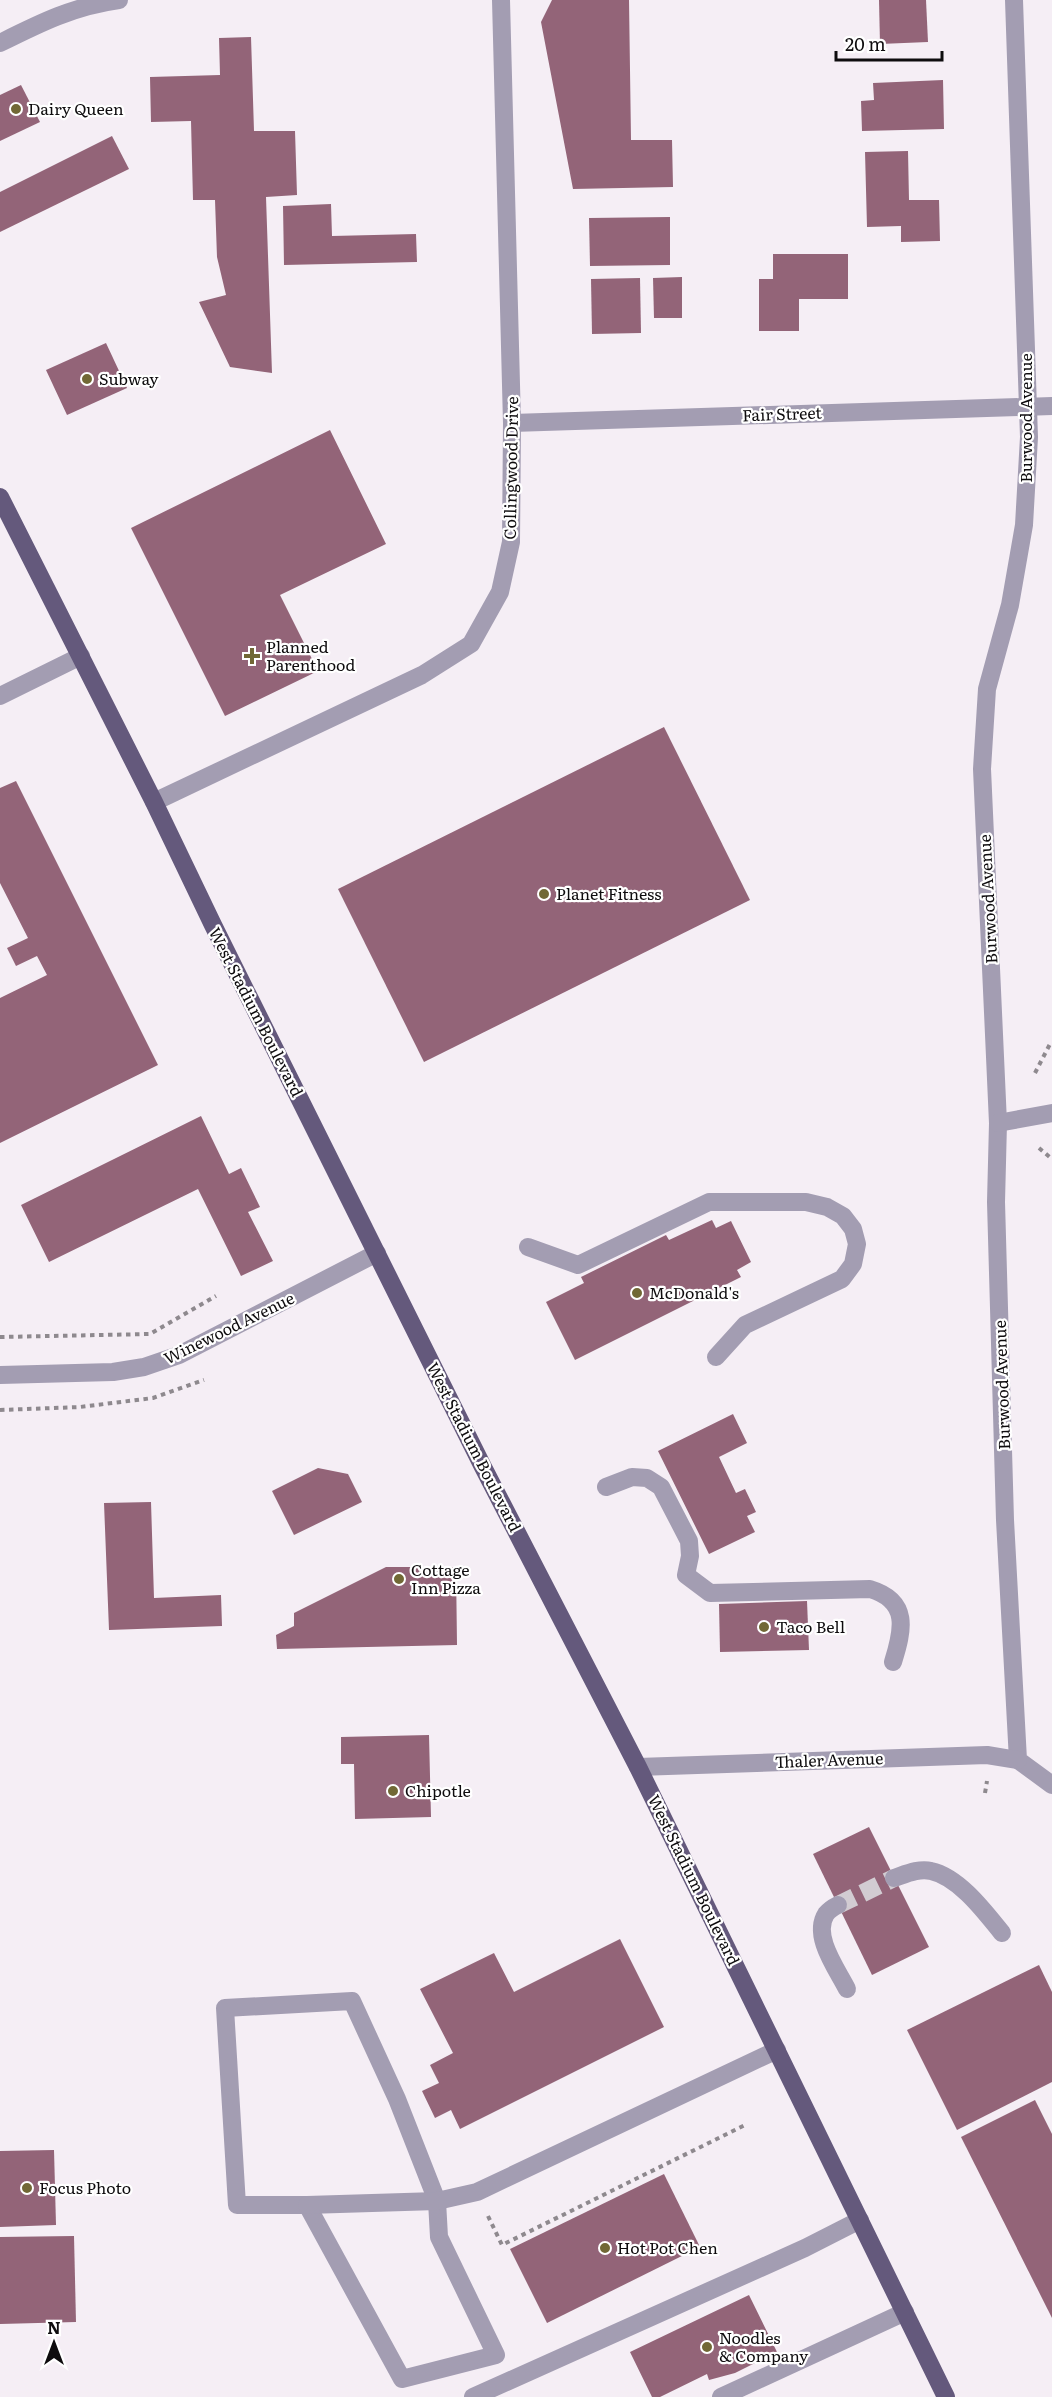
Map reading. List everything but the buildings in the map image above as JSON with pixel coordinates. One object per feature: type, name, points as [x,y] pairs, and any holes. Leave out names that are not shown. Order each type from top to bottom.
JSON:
[{"type":"main road","name":"West Stadium Boulevard","points":[[0,497],[525,1548],[638,1767],[946,2397]]},
{"type":"street","points":[[0,43],[81,6],[119,0]]},
{"type":"street","name":"Collingwood Drive","points":[[154,802],[422,675],[471,644],[500,592],[511,542],[512,423],[501,0]]},
{"type":"street","name":"Burwood Avenue","points":[[1014,0],[1029,437],[1024,525],[1010,606],[987,689],[982,769],[998,1123],[996,1202],[1005,1520],[1018,1760]]},
{"type":"street","name":"Fair Street","points":[[512,423],[1052,406]]},
{"type":"street","points":[[0,696],[81,656]]},
{"type":"street","points":[[998,1123],[1052,1113]]},
{"type":"street","points":[[528,1247],[578,1265],[709,1202],[806,1202],[827,1207],[843,1216],[853,1229],[856,1244],[853,1264],[842,1279],[746,1325],[716,1357]]},
{"type":"street","name":"Winewood Avenue","points":[[0,1376],[113,1372],[144,1367],[179,1355],[377,1253]]},
{"type":"street","points":[[606,1487],[632,1477],[647,1478],[661,1487],[689,1541],[690,1556],[686,1575],[710,1593],[870,1589],[883,1593],[895,1602],[900,1618],[902,1634],[893,1662]]},
{"type":"street","name":"Thaler Avenue","points":[[638,1767],[987,1755],[1018,1760]]},
{"type":"street","points":[[1018,1760],[1052,1785]]},
{"type":"street","points":[[894,1878],[914,1871],[932,1871],[948,1879],[975,1900],[1002,1933]]},
{"type":"street","points":[[838,1905],[827,1913],[822,1926],[823,1940],[847,1989]]},
{"type":"street","points":[[508,2380],[439,2237],[437,2201],[397,2099],[351,2001],[225,2008],[237,2205],[437,2201],[477,2192],[777,2050]]},
{"type":"street","points":[[308,2205],[402,2379],[496,2355]]},
{"type":"street","points":[[473,2397],[805,2248],[860,2220]]},
{"type":"street","points":[[721,2397],[905,2312]]},
{"type":"path","points":[[1035,1073],[1050,1044]]},
{"type":"path","points":[[1039,1148],[1052,1159]]},
{"type":"path","points":[[0,1337],[150,1334],[216,1296]]},
{"type":"path","points":[[477,2192],[502,2245],[745,2125]]},
{"type":"tunnel","points":[[838,1905],[894,1878]]},
{"type":"place","name":"Dairy Queen","points":[[16,109]]},
{"type":"place","name":"Subway","points":[[87,379]]},
{"type":"place","name":"Planned Parenthood","points":[[252,656]]},
{"type":"place","name":"Planet Fitness","points":[[544,894]]},
{"type":"place","name":"McDonald's","points":[[637,1293]]},
{"type":"place","name":"Cottage Inn Pizza","points":[[399,1579]]},
{"type":"place","name":"Taco Bell","points":[[764,1627]]},
{"type":"place","name":"Chipotle","points":[[393,1791]]},
{"type":"place","name":"Focus Photo","points":[[27,2188]]},
{"type":"place","name":"Hot Pot Chen","points":[[605,2248]]},
{"type":"place","name":"Noodles & Company","points":[[707,2347]]}]
